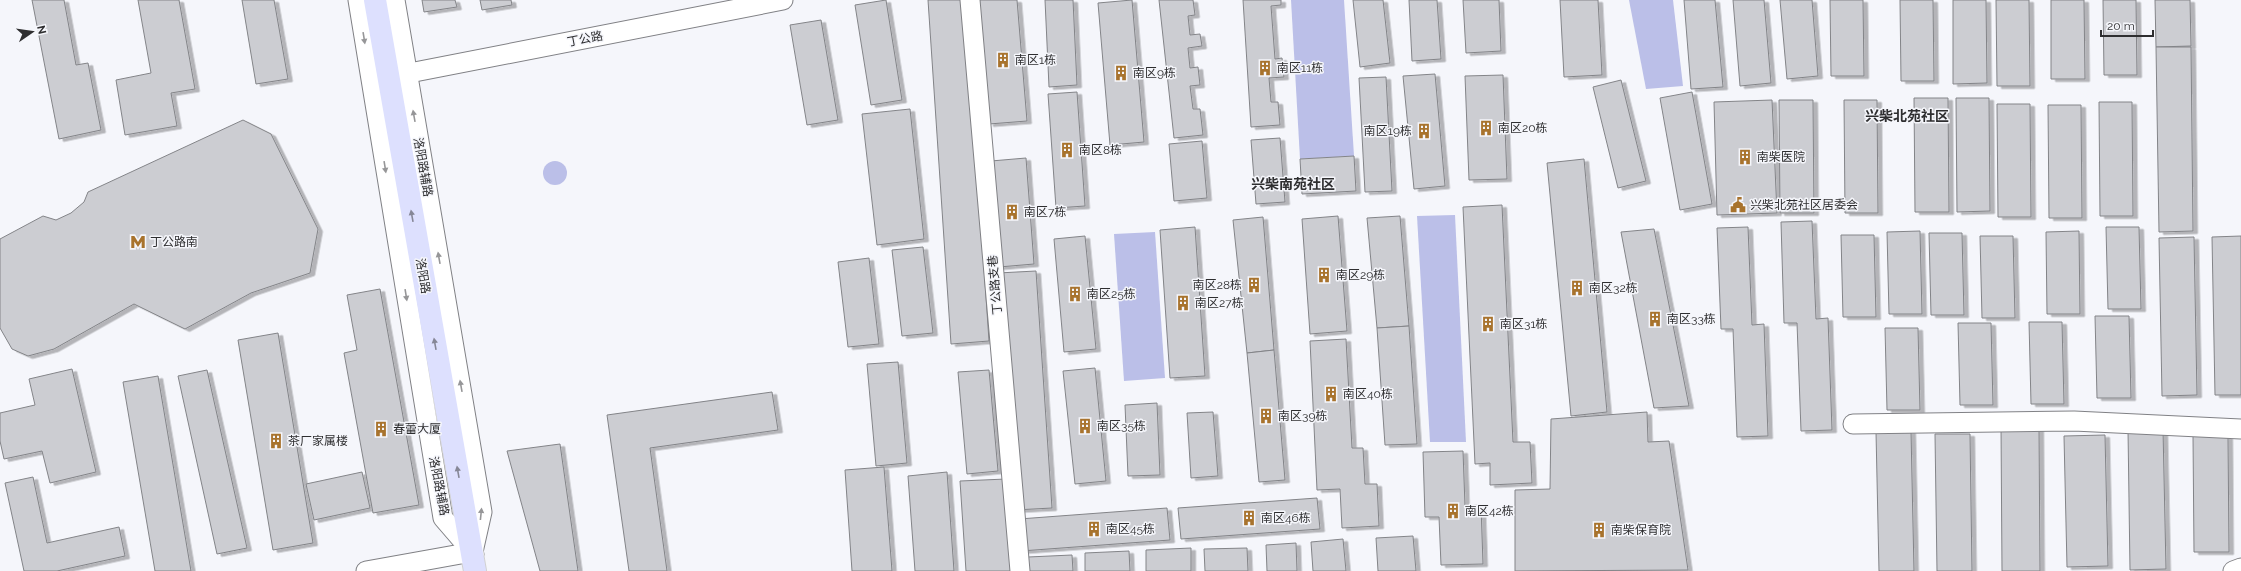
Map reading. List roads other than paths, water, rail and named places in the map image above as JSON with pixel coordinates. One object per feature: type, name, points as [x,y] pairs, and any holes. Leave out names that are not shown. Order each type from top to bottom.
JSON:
[{"type":"main road","name":"洛阳路","points":[[375,0],[397,76],[474,566]]},
{"type":"street","name":"洛阳路辅路","points":[[358,0],[443,518],[474,566]]},
{"type":"street","points":[[395,0],[397,76]]},
{"type":"street","name":"丁公路","points":[[397,76],[784,0]]},
{"type":"street","name":"丁公路支巷","points":[[970,0],[1020,571]]},
{"type":"street","points":[[1853,424],[2074,421],[2241,429]]},
{"type":"street","points":[[366,571],[474,566]]},
{"type":"street","name":"洛阳路","points":[[474,566],[483,571]]},
{"type":"street","points":[[2233,571],[2241,568]]},
{"type":"place","name":"南区1栋","points":[[1003,60]]},
{"type":"place","name":"南区11栋","points":[[1265,68]]},
{"type":"place","name":"南区9栋","points":[[1121,73]]},
{"type":"place","name":"南区20栋","points":[[1486,128]]},
{"type":"place","name":"南区19栋","points":[[1424,131]]},
{"type":"place","name":"南区8栋","points":[[1067,150]]},
{"type":"place","name":"南柴医院","points":[[1745,157]]},
{"type":"place","name":"兴柴北苑社区居委会","points":[[1738,205]]},
{"type":"place","name":"南区7栋","points":[[1012,212]]},
{"type":"place","name":"丁公路南","points":[[138,242]]},
{"type":"place","name":"南区29栋","points":[[1324,275]]},
{"type":"place","name":"南区28栋","points":[[1254,285]]},
{"type":"place","name":"南区32栋","points":[[1577,288]]},
{"type":"place","name":"南区25栋","points":[[1075,294]]},
{"type":"place","name":"南区27栋","points":[[1183,303]]},
{"type":"place","name":"南区33栋","points":[[1655,319]]},
{"type":"place","name":"南区31栋","points":[[1488,324]]},
{"type":"place","name":"南区40栋","points":[[1331,394]]},
{"type":"place","name":"南区39栋","points":[[1266,416]]},
{"type":"place","name":"南区35栋","points":[[1085,426]]},
{"type":"place","name":"春蕾大厦","points":[[381,429]]},
{"type":"place","name":"茶厂家属楼","points":[[276,441]]},
{"type":"place","name":"南区42栋","points":[[1453,511]]},
{"type":"place","name":"南区46栋","points":[[1249,518]]},
{"type":"place","name":"南区45栋","points":[[1094,529]]},
{"type":"place","name":"南柴保育院","points":[[1599,530]]},
{"type":"district","name":"兴柴北苑社区","points":[[1907,116]]},
{"type":"district","name":"兴柴南苑社区","points":[[1293,184]]}]
